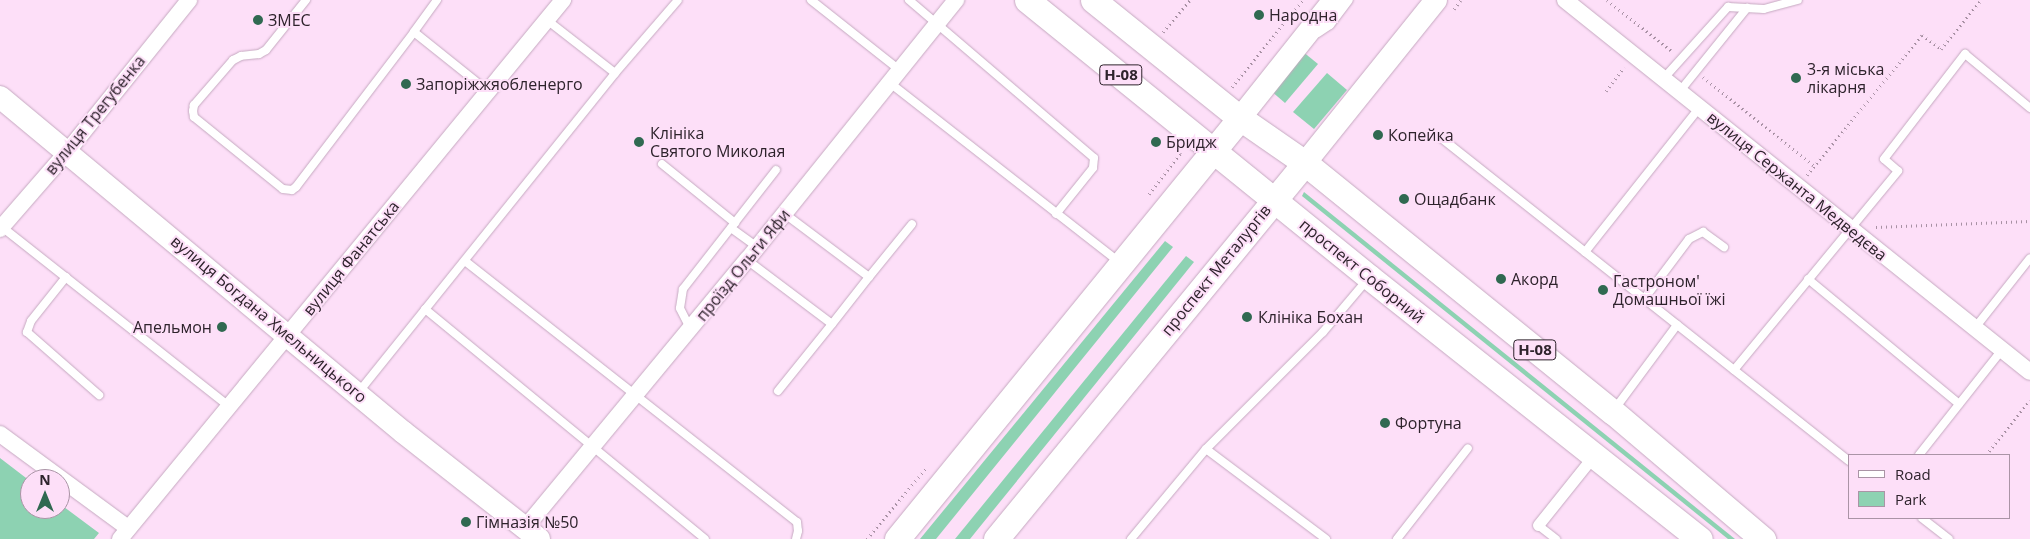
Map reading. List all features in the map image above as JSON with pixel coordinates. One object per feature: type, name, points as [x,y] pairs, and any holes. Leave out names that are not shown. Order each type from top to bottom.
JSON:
[{"type":"main road","name":"проспект Соборний","points":[[1027,0],[1190,130],[1369,277],[1700,539]]},
{"type":"main road","name":"Н-08","points":[[1093,0],[1240,118],[1305,164],[1612,412],[1763,539]]},
{"type":"main road","points":[[897,539],[1334,0]]},
{"type":"main road","name":"проспект Металургів","points":[[996,539],[1273,200],[1305,164],[1436,0]]},
{"type":"main road","name":"вулиця Богдана Хмельницького","points":[[0,96],[358,393],[532,533]]},
{"type":"street","name":"вулиця Трегубенка","points":[[1,228],[67,152],[189,0]]},
{"type":"street","name":"вулиця Фанатська","points":[[124,534],[563,0]]},
{"type":"street","name":"проїзд Ольги Яфи","points":[[532,533],[594,447],[785,214],[956,0]]},
{"type":"street","name":"вулиця Сержанта Медведєва","points":[[1565,0],[2030,372]]},
{"type":"street","points":[[0,434],[124,534]]},
{"type":"street","points":[[1538,525],[1594,454]]},
{"type":"lane","points":[[306,0],[266,50],[259,54],[241,56],[233,60],[194,105],[193,111],[194,117],[283,189],[292,190],[437,0]]},
{"type":"lane","points":[[358,393],[615,73],[678,0]]},
{"type":"lane","points":[[811,0],[895,77],[1056,214],[1121,264]]},
{"type":"lane","points":[[909,0],[1094,158],[1093,168],[1056,214]]},
{"type":"lane","points":[[1294,50],[1330,25],[1349,0]]},
{"type":"lane","points":[[1664,78],[1728,7],[1764,9],[1798,0]]},
{"type":"lane","points":[[1680,91],[1747,8]]},
{"type":"lane","points":[[547,20],[615,73]]},
{"type":"lane","points":[[414,32],[488,91]]},
{"type":"lane","points":[[1734,370],[1849,228],[1898,171],[1884,159],[1965,54],[2030,108]]},
{"type":"lane","points":[[1585,252],[1700,107]]},
{"type":"lane","points":[[1440,137],[1848,460]]},
{"type":"lane","points":[[662,164],[757,247]]},
{"type":"lane","points":[[690,330],[680,308],[683,289],[776,170]]},
{"type":"lane","points":[[785,214],[869,277]]},
{"type":"lane","points":[[778,391],[912,224]]},
{"type":"lane","points":[[1,228],[230,407]]},
{"type":"lane","points":[[1644,299],[1689,238],[1703,232],[1724,247]]},
{"type":"lane","points":[[1974,328],[2030,258]]},
{"type":"lane","points":[[747,260],[832,324]]},
{"type":"lane","points":[[465,261],[797,522],[798,531],[796,539]]},
{"type":"lane","points":[[66,277],[31,321],[27,332],[98,395]]},
{"type":"lane","points":[[1131,539],[1206,448],[1323,332],[1369,277]]},
{"type":"lane","points":[[1808,279],[1959,404]]},
{"type":"lane","points":[[425,309],[705,539]]},
{"type":"lane","points":[[1612,412],[1677,325]]},
{"type":"lane","points":[[1920,454],[2002,350]]},
{"type":"lane","points":[[1206,448],[1326,539]]},
{"type":"lane","points":[[1397,539],[1468,448]]},
{"type":"lane","points":[[1923,519],[1949,539]]},
{"type":"lane","points":[[1538,525],[1556,539]]},
{"type":"path","points":[[1150,47],[1190,0]]},
{"type":"path","points":[[1232,88],[1303,0]]},
{"type":"path","points":[[1798,185],[1922,35],[1941,49],[1981,0]]},
{"type":"path","points":[[1743,109],[1814,166]]},
{"type":"path","points":[[1156,185],[1180,154],[1181,144],[1190,130]]},
{"type":"path","points":[[1849,228],[2030,221]]},
{"type":"path","points":[[1987,454],[2030,400]]},
{"type":"green space","points":[[1302,51],[1318,64],[1285,103],[1269,89]]},
{"type":"green space","points":[[1327,73],[1347,90],[1314,129],[1293,112]]},
{"type":"green space","points":[[1304,192],[1735,539],[1728,539],[1302,196]]},
{"type":"green space","points":[[1165,241],[1173,247],[936,539],[920,539]]},
{"type":"green space","points":[[1186,256],[1194,262],[970,539],[955,539]]},
{"type":"green space","points":[[0,458],[20,473],[20,519],[70,519],[70,511],[99,533],[94,539],[0,539]]},
{"type":"place","name":"Народна","points":[[1259,15]]},
{"type":"place","name":"ЗМЕС","points":[[258,20]]},
{"type":"place","name":"3-я міська лікарня","points":[[1796,78]]},
{"type":"place","name":"Запоріжжяобленерго","points":[[406,84]]},
{"type":"place","name":"Копейка","points":[[1378,135]]},
{"type":"place","name":"Клініка Святого Миколая","points":[[639,142]]},
{"type":"place","name":"Бридж","points":[[1156,142]]},
{"type":"place","name":"Ощадбанк","points":[[1404,199]]},
{"type":"place","name":"Акорд","points":[[1501,279]]},
{"type":"place","name":"Гастроном' Домашньої їжі","points":[[1603,290]]},
{"type":"place","name":"Клініка Бохан","points":[[1247,317]]},
{"type":"place","name":"Апельмон","points":[[222,327]]},
{"type":"place","name":"Фортуна","points":[[1385,423]]},
{"type":"place","name":"Гімназія №50","points":[[466,522]]}]
